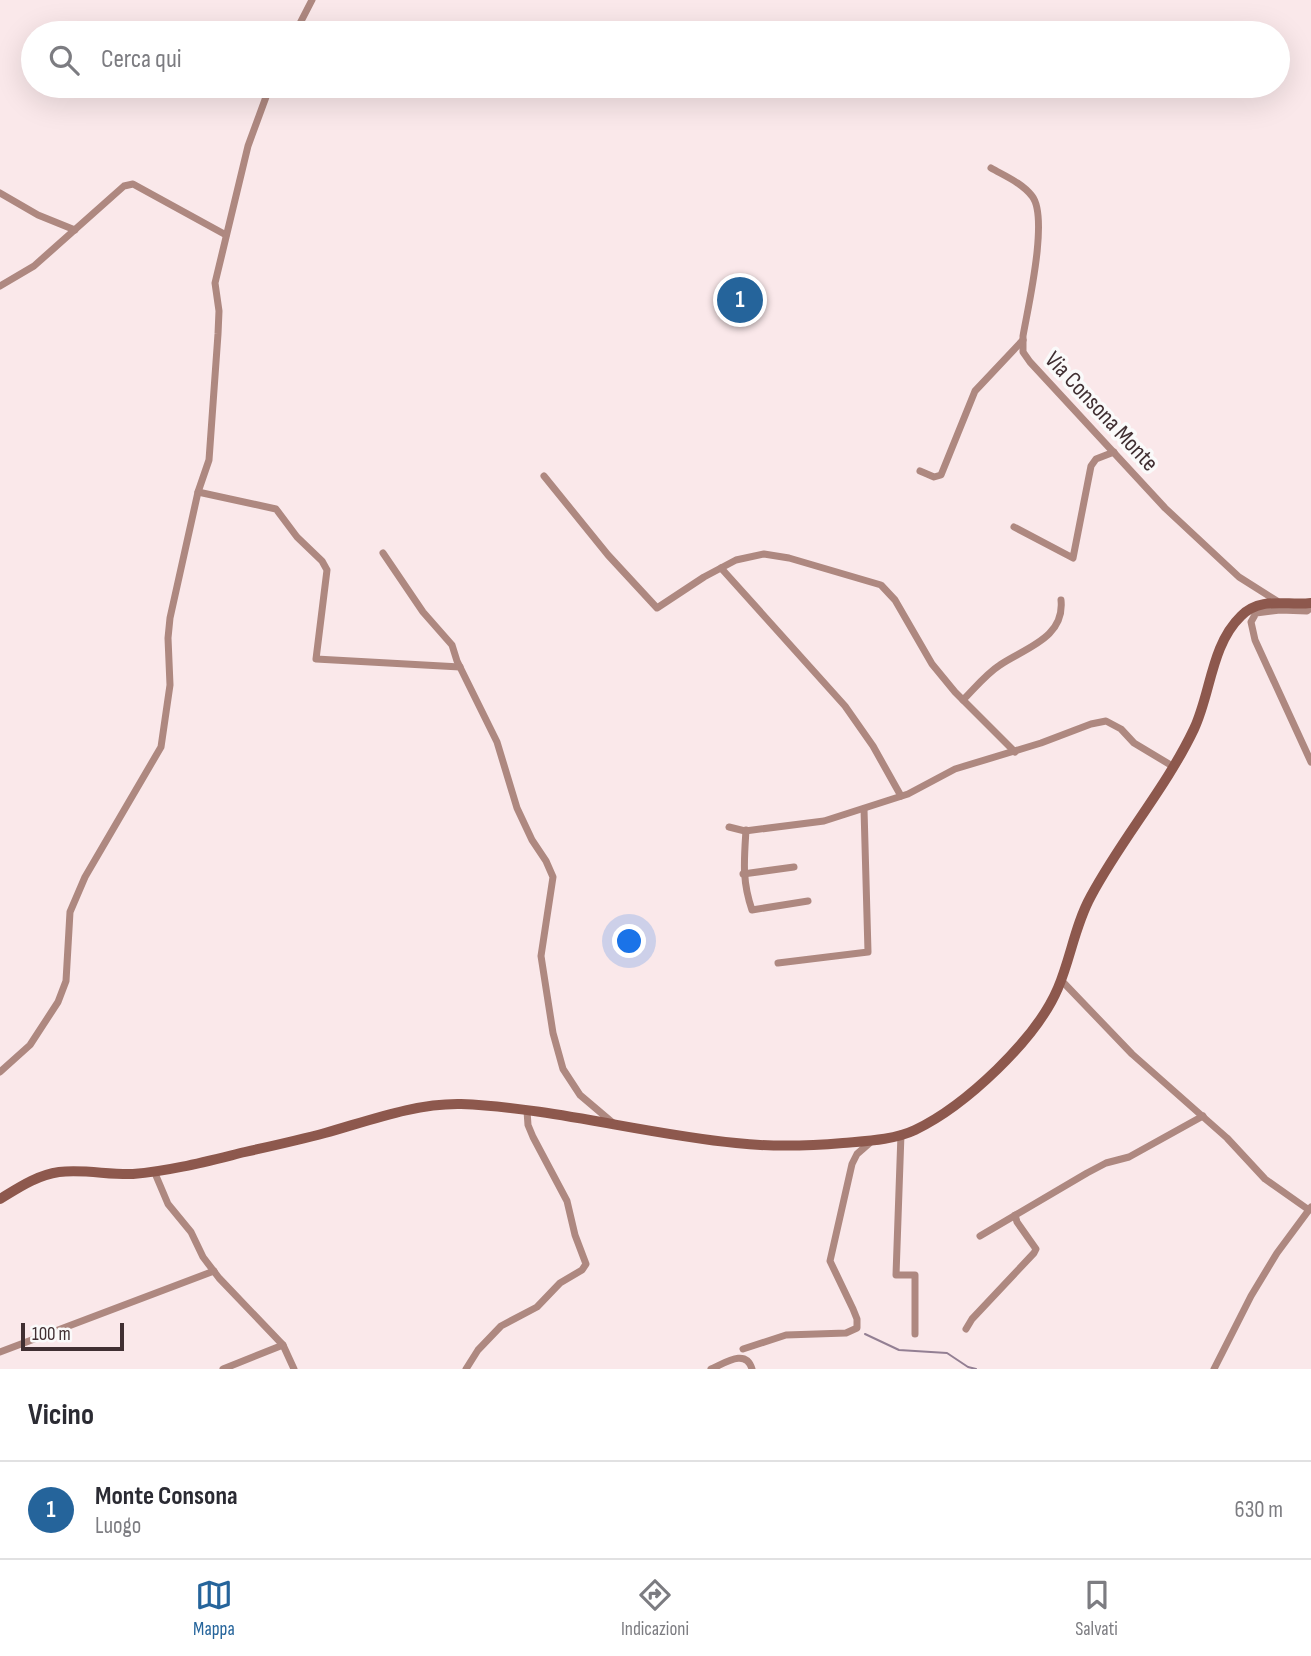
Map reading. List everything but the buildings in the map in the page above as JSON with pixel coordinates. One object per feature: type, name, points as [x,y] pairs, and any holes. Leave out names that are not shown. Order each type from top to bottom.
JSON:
[{"type":"main road","points":[[0,1199],[26,1184],[58,1172],[131,1174],[197,1164],[419,1109],[456,1104],[527,1111],[737,1143],[813,1145],[911,1132],[943,1114],[988,1079],[1039,1020],[1057,991],[1078,922],[1093,892],[1174,767],[1197,723],[1212,671],[1228,634],[1242,615],[1256,606],[1311,603]]},
{"type":"street","points":[[301,21],[312,0]]},
{"type":"street","points":[[0,1072],[30,1045],[58,1002],[66,981],[70,912],[85,877],[161,747],[170,685],[170,618],[198,492],[209,460],[219,311],[215,283],[248,146],[266,98]]},
{"type":"street","name":"Via Consona Monte","points":[[991,168],[1031,194],[1039,213],[1040,232],[1023,352],[1165,508],[1239,577],[1279,603]]},
{"type":"street","points":[[0,286],[34,266],[124,186],[133,184],[226,235]]},
{"type":"street","points":[[0,193],[38,215],[75,230]]},
{"type":"street","points":[[920,471],[934,477],[941,475],[975,391],[1023,340]]},
{"type":"street","points":[[1014,527],[1073,558],[1091,466],[1096,459],[1114,452]]},
{"type":"street","points":[[544,476],[608,555],[657,608],[736,560],[764,554],[789,558],[881,586],[895,600],[932,664],[963,700],[1015,751]]},
{"type":"street","points":[[198,492],[276,509],[297,537],[322,561],[327,570],[316,660],[460,667]]},
{"type":"street","points":[[383,554],[423,612],[452,645],[497,742],[517,808],[553,877],[541,957],[553,1033],[563,1069],[580,1095],[613,1124]]},
{"type":"street","points":[[721,568],[845,706],[873,746],[901,796]]},
{"type":"street","points":[[963,700],[1000,665],[1036,645],[1046,636],[1060,618],[1061,600]]},
{"type":"street","points":[[1311,608],[1307,611],[1256,613],[1251,622],[1255,640],[1311,762]]},
{"type":"street","points":[[729,827],[746,830],[824,821],[901,796],[955,769],[1106,721],[1121,729],[1134,743],[1174,767]]},
{"type":"street","points":[[778,963],[868,952],[864,809]]},
{"type":"street","points":[[746,830],[743,874],[752,910],[808,901]]},
{"type":"street","points":[[743,874],[794,867]]},
{"type":"street","points":[[1061,980],[1132,1054],[1203,1116],[1265,1179],[1310,1208],[1277,1253],[1251,1296],[1214,1369]]},
{"type":"street","points":[[466,1369],[478,1350],[501,1326],[537,1307],[560,1283],[582,1270],[586,1264],[566,1201],[528,1125],[527,1111]]},
{"type":"street","points":[[980,1236],[1087,1173],[1106,1163],[1129,1157],[1203,1116]]},
{"type":"street","points":[[901,1134],[896,1275],[915,1275],[915,1334]]},
{"type":"street","points":[[743,1349],[786,1335],[846,1333],[857,1328],[853,1308],[830,1261],[852,1164],[856,1154],[873,1139]]},
{"type":"street","points":[[154,1171],[168,1204],[181,1216],[203,1257],[283,1345],[294,1369]]},
{"type":"street","points":[[966,1329],[1036,1249],[1015,1215]]},
{"type":"street","points":[[0,1352],[214,1271]]},
{"type":"street","points":[[223,1369],[283,1345]]},
{"type":"street","points":[[711,1369],[741,1358],[750,1362],[752,1369]]},
{"type":"waterway","points":[[865,1334],[899,1350],[947,1353],[968,1367],[976,1369]]},
{"type":"place","name":"Monte Consona","points":[[740,300]]}]
